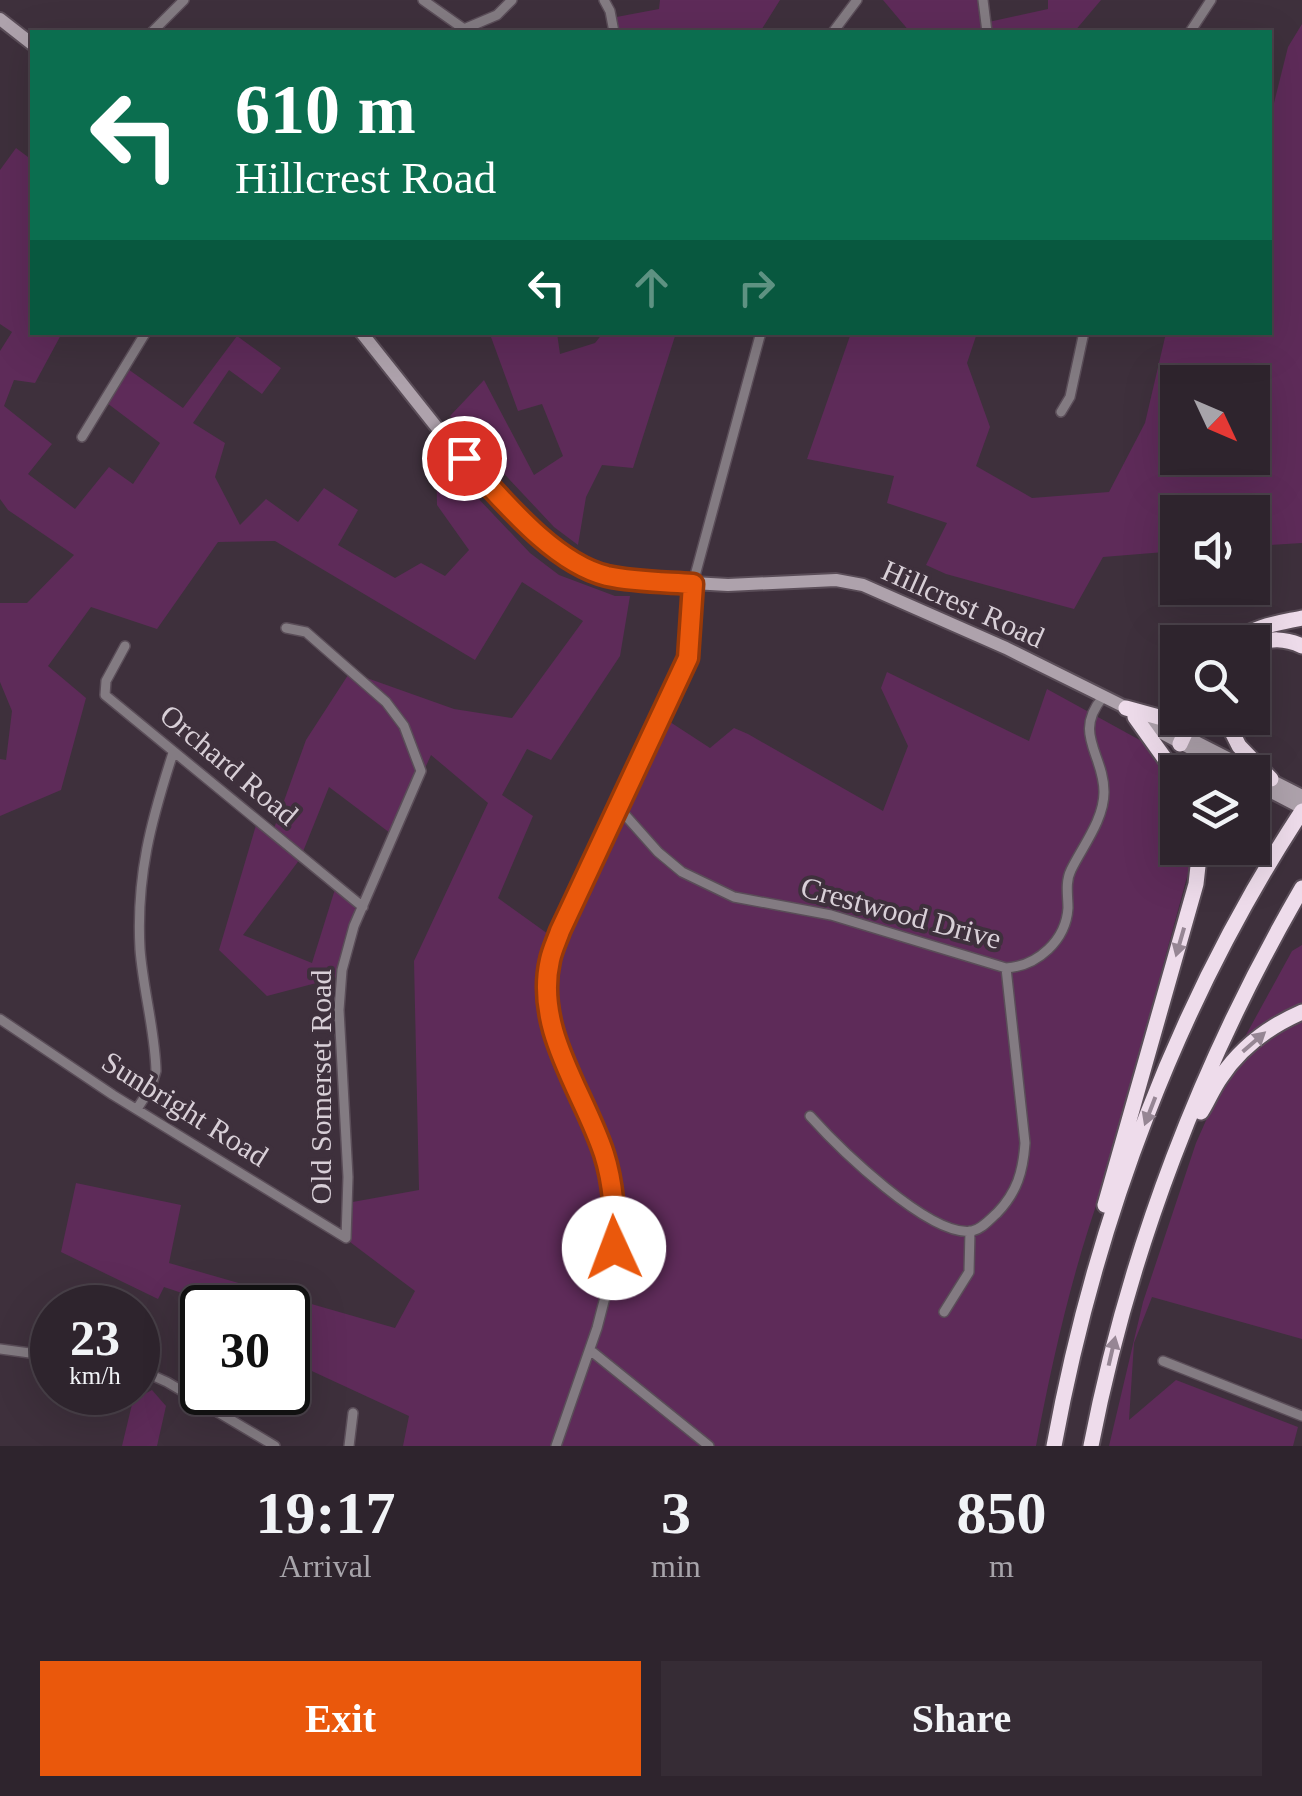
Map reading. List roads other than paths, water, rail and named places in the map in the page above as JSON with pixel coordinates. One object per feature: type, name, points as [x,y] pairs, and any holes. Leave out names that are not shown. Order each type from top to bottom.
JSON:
[{"type":"highway","points":[[1270,625],[1302,618]]},
{"type":"highway","points":[[1270,641],[1290,640],[1302,646]]},
{"type":"highway","points":[[1130,712],[1160,717]]},
{"type":"highway","points":[[1130,712],[1162,755]]},
{"type":"highway","points":[[1182,739],[1184,735]]},
{"type":"highway","points":[[1233,735],[1238,746],[1271,780]]},
{"type":"highway","points":[[1055,1439],[1076,1340],[1103,1242],[1166,1068],[1234,924],[1302,809]]},
{"type":"highway","points":[[1055,1439],[1081,1292],[1198,865]]},
{"type":"highway","points":[[1092,1446],[1124,1306],[1179,1144],[1218,1048],[1266,950],[1302,888]]},
{"type":"highway","points":[[1179,1144],[1236,1058],[1264,1033],[1302,1012]]},
{"type":"main road","points":[[0,18],[30,42]]},
{"type":"main road","name":"Hillcrest Road","points":[[363,335],[446,438],[531,527],[578,565],[607,576],[693,584],[836,580],[863,585],[1006,648],[1271,780],[1292,794],[1302,809]]},
{"type":"main road","name":"Hillcrest Road","points":[[1182,739],[1208,755]]},
{"type":"street","points":[[156,30],[184,0]]},
{"type":"street","points":[[423,0],[464,30],[497,15],[512,0]]},
{"type":"street","points":[[604,0],[614,30]]},
{"type":"street","points":[[835,30],[858,0]]},
{"type":"street","points":[[983,0],[987,30]]},
{"type":"street","points":[[1191,30],[1212,0]]},
{"type":"street","points":[[82,437],[144,335]]},
{"type":"street","points":[[556,1446],[590,1350],[610,1278],[614,1242],[612,1198],[603,1149],[557,1040],[549,998],[550,960],[688,658],[693,584],[760,335]]},
{"type":"street","points":[[1061,412],[1070,397],[1083,335]]},
{"type":"street","name":"Old Somerset Road","points":[[286,628],[306,632],[386,702],[404,726],[422,771],[362,907],[347,949],[340,988],[348,1176],[346,1238]]},
{"type":"street","name":"Orchard Road","points":[[125,646],[106,681],[105,695],[362,907]]},
{"type":"street","name":"Crestwood Drive","points":[[618,807],[658,852],[682,872],[734,897],[830,915],[1006,968],[1018,967],[1044,954],[1062,934],[1068,913],[1068,876],[1104,802],[1104,785],[1088,724],[1102,697]]},
{"type":"street","points":[[136,1110],[156,1071],[140,950],[142,874],[152,819],[173,753]]},
{"type":"street","points":[[810,1116],[915,1210],[940,1225],[970,1231],[987,1222],[1009,1200],[1024,1165],[1006,968]]},
{"type":"street","name":"Sunbright Road","points":[[0,1019],[136,1110],[346,1238]]},
{"type":"street","points":[[944,1312],[968,1272],[970,1231]]},
{"type":"street","points":[[0,1349],[30,1353]]},
{"type":"street","points":[[590,1350],[709,1446]]},
{"type":"street","points":[[1163,1361],[1302,1416]]},
{"type":"street","points":[[160,1379],[275,1446]]},
{"type":"street","points":[[349,1446],[353,1413]]}]
